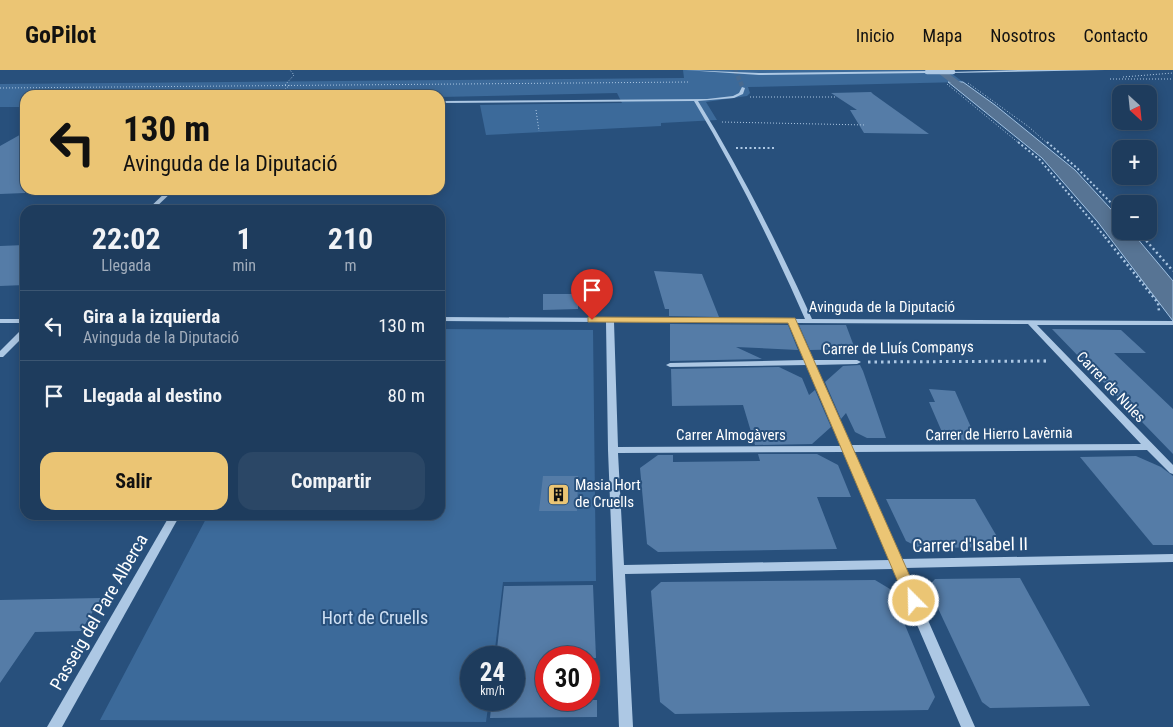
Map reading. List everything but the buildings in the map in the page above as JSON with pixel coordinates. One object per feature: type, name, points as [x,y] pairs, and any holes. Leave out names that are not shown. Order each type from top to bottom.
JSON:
[{"type":"street","points":[[687,70],[759,74],[1103,70]]},
{"type":"street","points":[[445,102],[695,100],[734,97],[741,94],[743,88]]},
{"type":"street","points":[[695,100],[725,148],[756,205],[809,320]]},
{"type":"street","points":[[155,205],[166,195]]},
{"type":"street","name":"Avinguda de la Diputació","points":[[445,319],[1173,323]]},
{"type":"street","points":[[610,320],[613,450],[626,727]]},
{"type":"street","points":[[791,320],[968,727]]},
{"type":"street","points":[[0,321],[20,322]]},
{"type":"street","name":"Carrer de Nules","points":[[1030,322],[1173,471]]},
{"type":"street","points":[[0,355],[20,336]]},
{"type":"street","name":"Carrer de Lluís Companys","points":[[670,365],[857,362]]},
{"type":"street","name":"Carrer de Hierro Lavèrnia","points":[[849,450],[1150,447]]},
{"type":"street","name":"Carrer Almogàvers","points":[[613,450],[849,450]]},
{"type":"street","name":"Passeig del Pare Alberca","points":[[54,727],[172,520]]},
{"type":"street","name":"Carrer d'Isabel II","points":[[619,570],[1173,558]]},
{"type":"path","points":[[285,85],[294,75],[290,70]]},
{"type":"path","points":[[1109,78],[1173,73]]},
{"type":"path","points":[[0,88],[692,82]]},
{"type":"path","points":[[945,82],[1012,136],[1040,160],[1056,177],[1158,303],[1161,323]]},
{"type":"path","points":[[967,82],[1029,127],[1077,168],[1112,204]]},
{"type":"path","points":[[284,90],[290,85]]},
{"type":"path","points":[[734,97],[835,97]]},
{"type":"path","points":[[535,102],[539,131]]},
{"type":"path","points":[[708,122],[866,125]]},
{"type":"path","points":[[725,148],[775,148]]},
{"type":"path","points":[[1146,240],[1173,271]]},
{"type":"path","name":"Carrer de Lluís Companys","points":[[857,362],[1067,361]]},
{"type":"green space","points":[[683,70],[947,70],[963,82],[748,87],[750,93],[747,96],[706,102],[717,120],[661,123],[661,126],[486,135],[480,105],[622,103],[617,93],[445,97],[445,90],[20,90],[20,107],[0,107],[0,84],[684,78]]},
{"type":"green space","name":"Hort de Cruells","points":[[445,329],[593,330],[596,581],[503,582],[495,646],[460,646],[460,711],[488,711],[486,722],[100,720],[205,520],[445,520]]},
{"type":"shaded area","points":[[948,82],[963,82],[995,105],[1075,170],[1112,210],[1112,240],[1139,240],[1173,281],[1173,321],[1097,221],[1042,158]]},
{"type":"waterway","points":[[938,70],[975,97]]},
{"type":"tunnel","points":[[735,70],[743,88]]},
{"type":"place","name":"Masia Hort de Cruells","points":[[559,494]]},
{"type":"route","points":[[592,320],[791,320],[914,601]]}]
